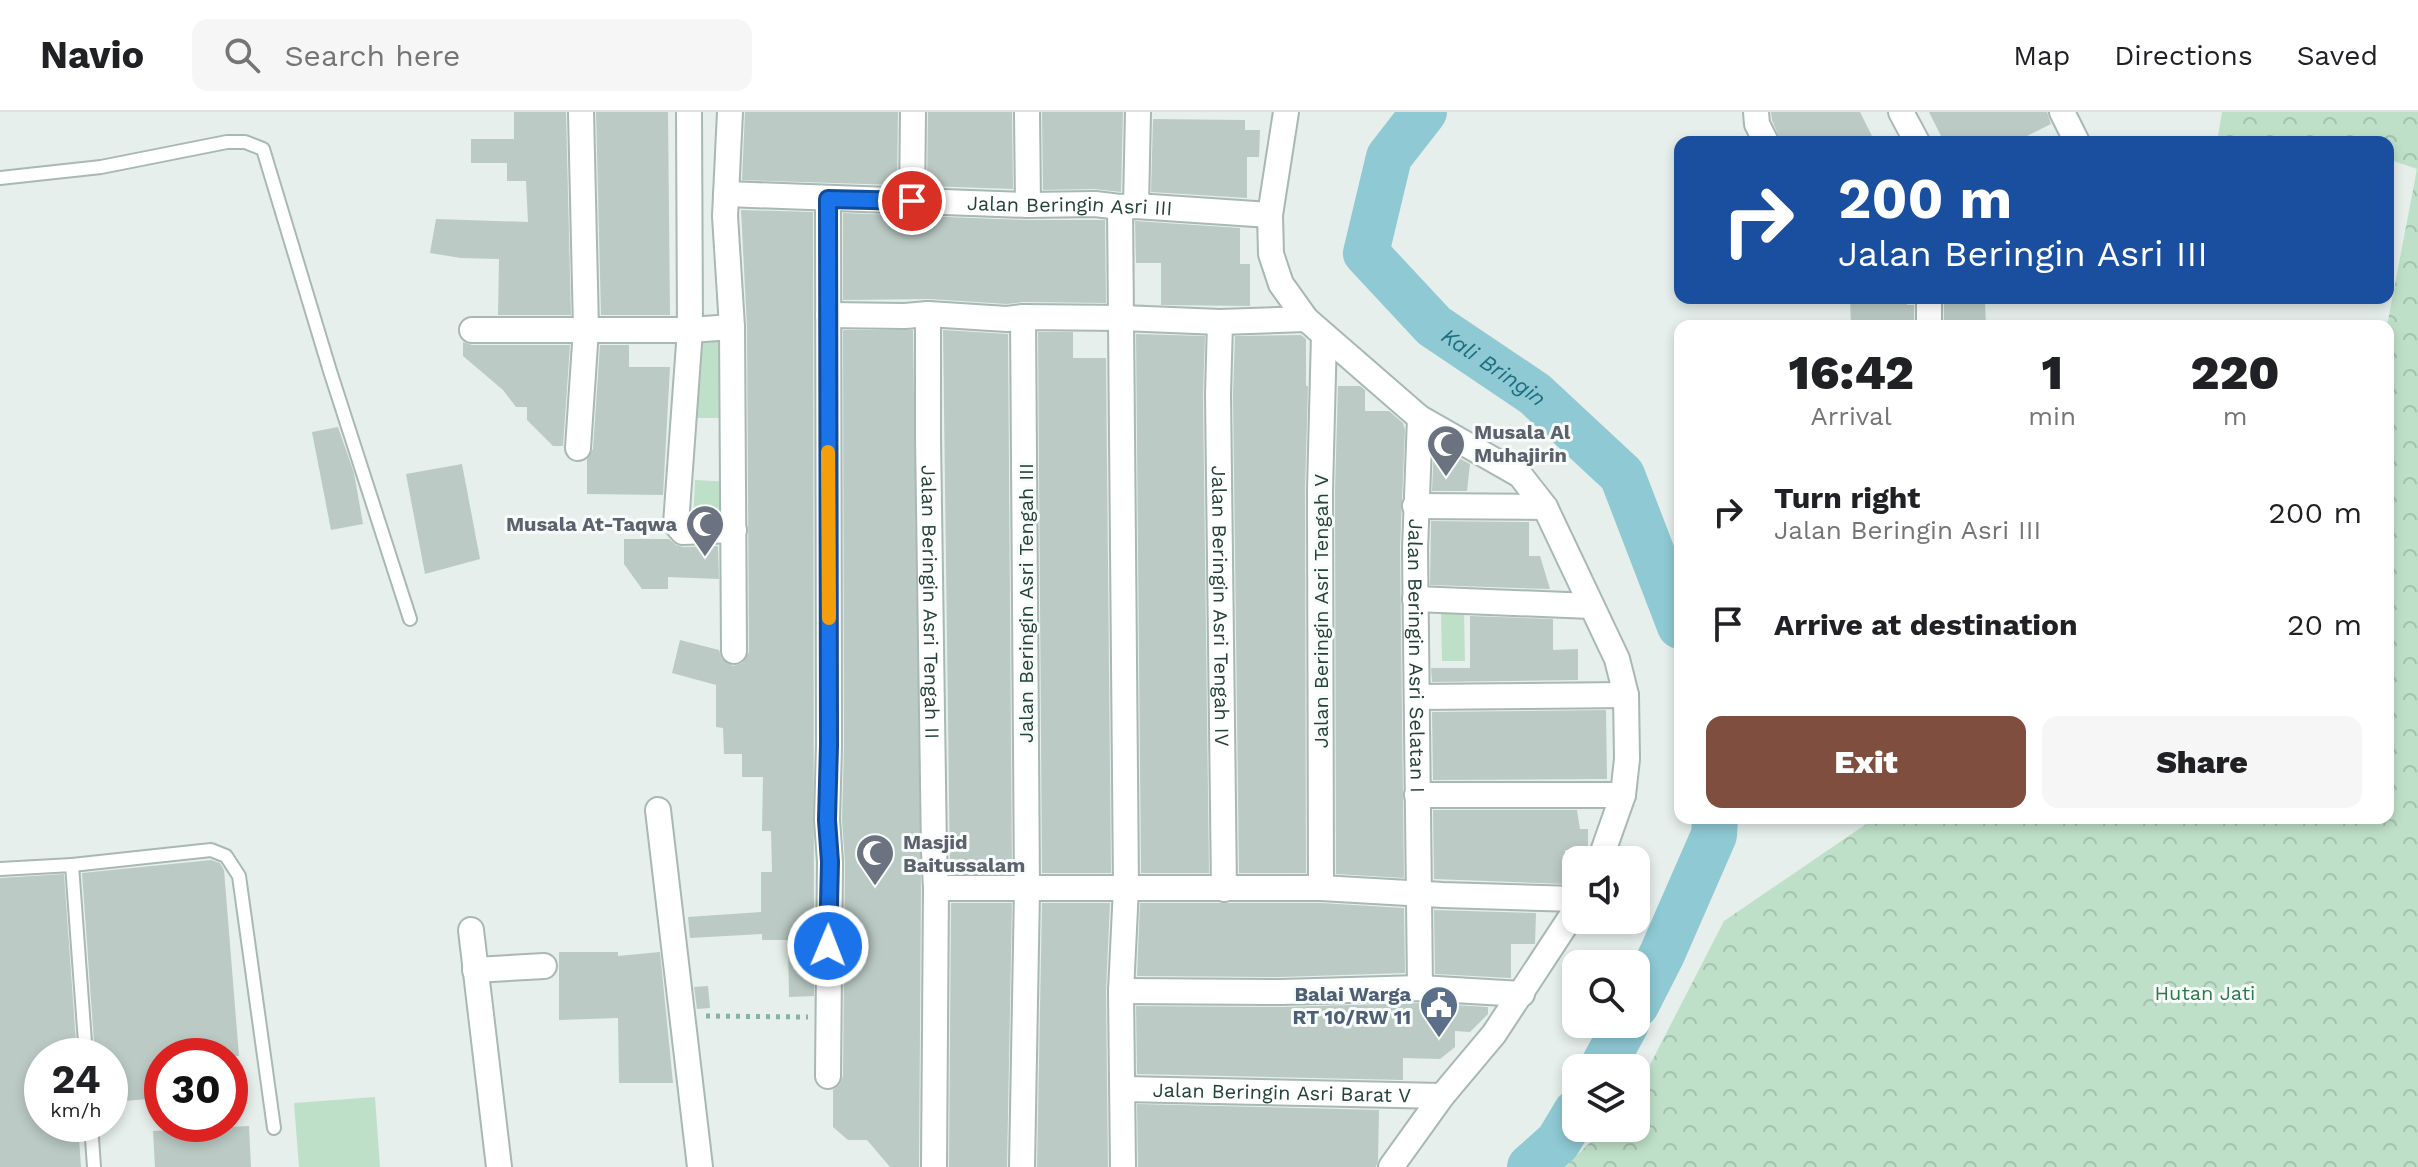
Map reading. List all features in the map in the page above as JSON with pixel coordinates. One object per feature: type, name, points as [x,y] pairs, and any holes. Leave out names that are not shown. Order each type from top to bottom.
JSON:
[{"type":"street","points":[[578,448],[586,329],[581,112]]},
{"type":"street","points":[[689,112],[690,330],[676,524],[683,532],[734,530]]},
{"type":"street","points":[[730,112],[726,205],[732,327],[734,651]]},
{"type":"street","points":[[912,201],[913,112]]},
{"type":"street","points":[[1027,112],[1028,205]]},
{"type":"street","points":[[1123,1167],[1121,991],[1126,888],[1122,318],[1128,207],[1138,112]]},
{"type":"street","points":[[1286,112],[1270,215],[1271,254],[1281,284],[1315,327],[1420,418],[1520,475],[1545,507],[1617,659],[1626,695],[1627,759],[1623,795],[1605,846]]},
{"type":"street","points":[[1756,112],[1763,136]]},
{"type":"street","points":[[1901,112],[1914,136]]},
{"type":"street","points":[[2062,112],[2074,136]]},
{"type":"street","points":[[828,199],[828,1076]]},
{"type":"street","name":"Jalan Beringin Asri III","points":[[689,216],[726,205],[828,199],[1095,204],[1270,215]]},
{"type":"street","name":"Jalan Beringin Asri Tengah II","points":[[928,314],[936,888],[934,1167]]},
{"type":"street","points":[[828,315],[1122,318],[1315,327]]},
{"type":"street","name":"Jalan Beringin Asri Tengah III","points":[[1022,1167],[1027,890],[1023,317]]},
{"type":"street","name":"Jalan Beringin Asri Tengah IV","points":[[1220,322],[1218,395],[1224,889]]},
{"type":"street","points":[[472,330],[690,330],[732,327]]},
{"type":"street","name":"Jalan Beringin Asri Tengah V","points":[[1315,327],[1320,490],[1321,888]]},
{"type":"street","name":"Jalan Beringin Asri Selatan I","points":[[1420,418],[1415,506],[1420,988]]},
{"type":"street","points":[[1415,506],[1545,507]]},
{"type":"street","points":[[1415,599],[1591,606]]},
{"type":"street","points":[[1417,697],[1626,695]]},
{"type":"street","points":[[1417,795],[1623,795]]},
{"type":"street","points":[[658,810],[700,1167]]},
{"type":"street","points":[[936,888],[1321,888],[1562,899]]},
{"type":"street","points":[[471,930],[499,1167]]},
{"type":"street","points":[[1391,1167],[1442,1096],[1494,1034],[1562,931]]},
{"type":"street","points":[[475,970],[544,966]]},
{"type":"street","points":[[1121,991],[1281,992],[1420,988],[1522,994]]},
{"type":"street","name":"Jalan Beringin Asri Barat V","points":[[1124,1089],[1442,1096]]},
{"type":"lane","points":[[0,178],[101,167],[227,142],[245,142],[263,149],[410,619]]},
{"type":"lane","points":[[0,869],[72,865],[211,850],[226,856],[239,876],[274,1128]]},
{"type":"lane","points":[[72,865],[85,1038]]},
{"type":"lane","points":[[92,1142],[94,1167]]},
{"type":"path","points":[[681,1016],[829,1017]]},
{"type":"green space","name":"Hutan Jati","points":[[2222,112],[2418,112],[2418,1167],[1565,1167],[1591,1142],[1650,1142],[1650,1065],[1724,921],[1866,824],[2394,824],[2394,320],[2388,320],[2391,304],[2394,304],[2394,289],[2417,169],[2394,161],[2394,136],[2218,136]]},
{"type":"green space","points":[[694,342],[727,342],[728,418],[695,418]]},
{"type":"green space","points":[[695,480],[733,482],[730,525],[693,523]]},
{"type":"green space","points":[[1441,612],[1464,612],[1465,661],[1442,661]]},
{"type":"green space","points":[[375,1097],[380,1167],[299,1167],[294,1103]]},
{"type":"building","points":[[514,112],[566,112],[571,315],[498,315],[499,259],[430,253],[436,219],[528,222],[526,181],[507,181],[507,163],[471,163],[471,139],[514,139]]},
{"type":"building","points":[[596,112],[668,112],[670,315],[601,315]]},
{"type":"building","points":[[745,112],[898,112],[897,185],[742,180]]},
{"type":"building","points":[[928,112],[1012,112],[1013,189],[927,186]]},
{"type":"building","points":[[1042,112],[1123,112],[1121,192],[1043,190]]},
{"type":"building","points":[[1771,112],[1860,112],[1872,136],[1779,136]]},
{"type":"building","points":[[1929,112],[2047,112],[2051,124],[2027,136],[1941,136]]},
{"type":"building","points":[[1153,119],[1245,120],[1245,130],[1260,130],[1259,157],[1247,157],[1247,198],[1151,192]]},
{"type":"building","points":[[741,210],[813,212],[814,996],[789,997],[788,940],[762,940],[762,934],[690,938],[688,917],[761,912],[761,872],[772,872],[771,831],[762,831],[763,777],[742,777],[742,754],[724,754],[723,728],[716,727],[716,685],[672,673],[680,640],[719,650],[722,659],[733,666],[742,663],[749,652],[747,327]]},
{"type":"building","points":[[843,213],[1105,220],[1106,303],[843,300]]},
{"type":"building","points":[[1135,221],[1240,228],[1240,264],[1250,264],[1250,306],[1161,305],[1161,263],[1136,263]]},
{"type":"building","points":[[1850,304],[1914,305],[1914,320],[1851,320]]},
{"type":"building","points":[[1944,304],[1985,304],[1986,320],[1944,320]]},
{"type":"building","points":[[843,330],[913,330],[921,888],[919,1167],[890,1167],[867,1140],[848,1140],[833,1127],[833,1090],[843,1076]]},
{"type":"building","points":[[943,330],[1008,334],[1012,873],[950,873]]},
{"type":"building","points":[[1038,332],[1073,332],[1073,358],[1106,358],[1111,873],[1042,873]]},
{"type":"building","points":[[1136,334],[1205,336],[1203,395],[1209,873],[1141,873]]},
{"type":"building","points":[[1301,335],[1306,339],[1308,386],[1305,490],[1306,873],[1239,873],[1233,395],[1235,336]]},
{"type":"building","points":[[463,342],[472,345],[570,345],[563,446],[553,446],[527,420],[527,407],[516,407],[503,390],[463,356]]},
{"type":"building","points":[[600,345],[629,345],[629,367],[670,367],[663,495],[587,494],[587,459],[593,449]]},
{"type":"building","points":[[1338,386],[1360,386],[1365,390],[1365,411],[1389,411],[1403,423],[1405,430],[1400,548],[1404,878],[1336,874],[1335,490]]},
{"type":"building","points":[[338,427],[354,473],[363,524],[331,530],[312,432]]},
{"type":"building","name":"Musala Al Muhajirin","points":[[1434,445],[1470,464],[1467,491],[1432,491]]},
{"type":"building","points":[[462,464],[480,559],[425,574],[406,474]]},
{"type":"building","points":[[1431,521],[1529,522],[1529,556],[1540,556],[1550,589],[1430,585]]},
{"type":"building","points":[[624,539],[669,539],[683,547],[718,546],[719,579],[668,577],[668,589],[642,589],[624,564]]},
{"type":"building","points":[[1470,616],[1553,619],[1553,650],[1578,649],[1578,680],[1432,682],[1431,668],[1470,668]]},
{"type":"building","points":[[1606,710],[1607,779],[1433,780],[1432,712]]},
{"type":"building","points":[[1433,810],[1577,810],[1580,829],[1588,829],[1588,846],[1562,846],[1562,884],[1434,879]]},
{"type":"building","points":[[211,860],[220,863],[224,870],[238,1038],[144,1038],[144,1099],[128,1101],[128,1038],[94,1038],[82,873]]},
{"type":"building","points":[[64,874],[76,1038],[24,1038],[24,1142],[79,1142],[81,1167],[0,1167],[0,878]]},
{"type":"building","points":[[951,903],[1012,903],[1007,1167],[949,1167]]},
{"type":"building","points":[[1042,903],[1110,903],[1106,991],[1108,1167],[1037,1167]]},
{"type":"building","points":[[1140,903],[1321,903],[1404,908],[1405,973],[1281,977],[1137,976]]},
{"type":"building","points":[[1434,910],[1536,913],[1535,944],[1511,944],[1511,978],[1435,974]]},
{"type":"building","points":[[559,952],[618,952],[618,956],[660,952],[673,1083],[619,1083],[618,1018],[559,1020]]},
{"type":"building","points":[[708,986],[710,1008],[697,1009],[694,987]]},
{"type":"building","points":[[1420,1003],[1488,1007],[1488,1014],[1470,1032],[1455,1031],[1455,1047],[1440,1059],[1403,1058],[1403,1080],[1137,1074],[1136,1006],[1281,1007]]},
{"type":"building","points":[[1137,1104],[1379,1110],[1378,1160],[1376,1167],[1138,1167]]},
{"type":"building","points":[[248,1126],[251,1167],[155,1167],[154,1142],[248,1142]]},
{"type":"waterway","name":"Kali Bringin","points":[[1424,112],[1389,157],[1366,253],[1434,326],[1535,394],[1622,475],[1674,610]]},
{"type":"waterway","name":"Kali Bringin","points":[[1650,978],[1714,835],[1715,824]]},
{"type":"waterway","name":"Kali Bringin","points":[[1610,1054],[1618,1038]]},
{"type":"waterway","name":"Kali Bringin","points":[[1530,1167],[1562,1135]]},
{"type":"slow traffic","points":[[828,452],[829,618]]},
{"type":"place","name":"Musala Al Muhajirin","points":[[1446,478]]},
{"type":"place","name":"Musala At-Taqwa","points":[[705,558]]},
{"type":"place","name":"Masjid Baitussalam","points":[[875,887]]},
{"type":"place","name":"Balai Warga RT 10/RW 11","points":[[1439,1039]]},
{"type":"route","points":[[828,946],[828,199],[912,201]]}]
